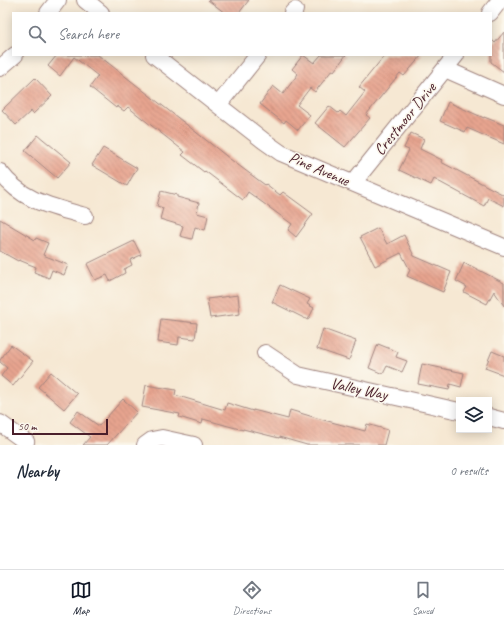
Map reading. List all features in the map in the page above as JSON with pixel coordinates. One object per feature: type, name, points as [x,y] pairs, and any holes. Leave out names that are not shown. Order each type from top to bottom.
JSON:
[{"type":"street","points":[[49,12],[58,0]]},
{"type":"street","points":[[85,0],[100,12]]},
{"type":"street","points":[[491,12],[500,0]]},
{"type":"street","points":[[0,68],[14,56]]},
{"type":"street","name":"Pine Avenue","points":[[155,56],[264,141],[281,152],[504,247]]},
{"type":"street","points":[[218,105],[257,56]]},
{"type":"street","name":"Crestmoor Drive","points":[[353,183],[455,56]]},
{"type":"street","points":[[444,69],[504,95]]},
{"type":"street","points":[[0,172],[9,184],[29,198],[43,204],[85,216]]},
{"type":"street","name":"Valley Way","points":[[265,353],[298,375],[456,410]]},
{"type":"street","points":[[492,418],[504,421]]},
{"type":"street","points":[[0,423],[26,444]]},
{"type":"street","points":[[145,445],[152,440],[162,438],[194,445]]},
{"type":"building","points":[[208,0],[249,0],[240,12],[224,12]]},
{"type":"building","points":[[504,32],[504,72],[491,62],[492,40],[495,43]]},
{"type":"building","points":[[56,56],[99,56],[265,185],[266,184],[280,195],[283,192],[313,214],[296,237],[288,230],[292,224],[248,192],[243,200],[182,155],[185,152],[128,107],[124,111],[117,106],[116,108],[90,87],[98,76],[74,57],[60,76],[48,66]]},
{"type":"building","points":[[302,56],[314,63],[320,56],[345,56],[315,92],[310,88],[297,105],[310,115],[298,130],[286,120],[284,123],[260,104],[273,86],[283,94],[298,74],[292,69]]},
{"type":"building","points":[[384,56],[421,56],[404,76],[400,73],[366,115],[370,118],[345,147],[315,123],[329,106],[338,113],[340,111],[346,116],[365,92],[359,87]]},
{"type":"building","points":[[35,78],[52,96],[33,114],[31,111],[16,125],[2,110]]},
{"type":"building","points":[[448,102],[504,125],[504,144],[467,128],[465,132],[440,121]]},
{"type":"building","points":[[411,133],[424,139],[420,149],[442,160],[441,162],[504,195],[504,206],[488,198],[484,206],[434,179],[431,185],[399,170],[409,150],[404,148]]},
{"type":"building","points":[[38,135],[71,162],[57,178],[25,151]]},
{"type":"building","points":[[103,148],[137,168],[127,186],[92,165]]},
{"type":"building","points":[[161,191],[199,203],[197,213],[208,216],[205,230],[195,227],[192,239],[180,236],[183,226],[160,219],[163,208],[157,206]]},
{"type":"building","points":[[0,219],[35,240],[36,238],[48,243],[43,255],[68,265],[64,275],[52,270],[49,278],[34,272],[36,267],[19,260],[18,261],[0,251]]},
{"type":"building","points":[[378,228],[387,244],[404,235],[414,256],[451,272],[443,292],[407,276],[410,270],[401,253],[375,266],[360,237]]},
{"type":"building","points":[[134,241],[141,255],[130,260],[132,265],[124,269],[125,273],[110,281],[107,275],[95,280],[87,264]]},
{"type":"building","points":[[464,263],[504,283],[504,306],[494,291],[487,304],[464,292],[467,287],[456,281]]},
{"type":"building","points":[[280,285],[310,299],[307,304],[314,308],[308,320],[272,302]]},
{"type":"building","points":[[238,295],[240,314],[210,318],[207,299]]},
{"type":"building","points":[[161,319],[197,323],[195,339],[179,337],[178,345],[158,342]]},
{"type":"building","points":[[323,329],[356,341],[349,360],[317,349]]},
{"type":"building","points":[[378,344],[398,352],[396,357],[407,361],[402,372],[387,366],[383,374],[369,368]]},
{"type":"building","points":[[11,345],[33,361],[13,386],[1,376],[7,368],[0,362]]},
{"type":"building","points":[[492,351],[504,356],[504,375],[485,368]]},
{"type":"building","points":[[422,364],[464,373],[461,387],[450,384],[449,390],[418,384]]},
{"type":"building","points":[[51,372],[77,394],[64,409],[38,387]]},
{"type":"building","points":[[146,385],[176,390],[175,395],[225,410],[227,403],[288,419],[290,410],[365,431],[367,424],[388,430],[384,445],[307,445],[203,419],[202,424],[179,417],[180,414],[142,407]]},
{"type":"building","points":[[123,399],[137,412],[107,445],[83,445],[90,437],[70,422],[78,411],[99,426]]}]
